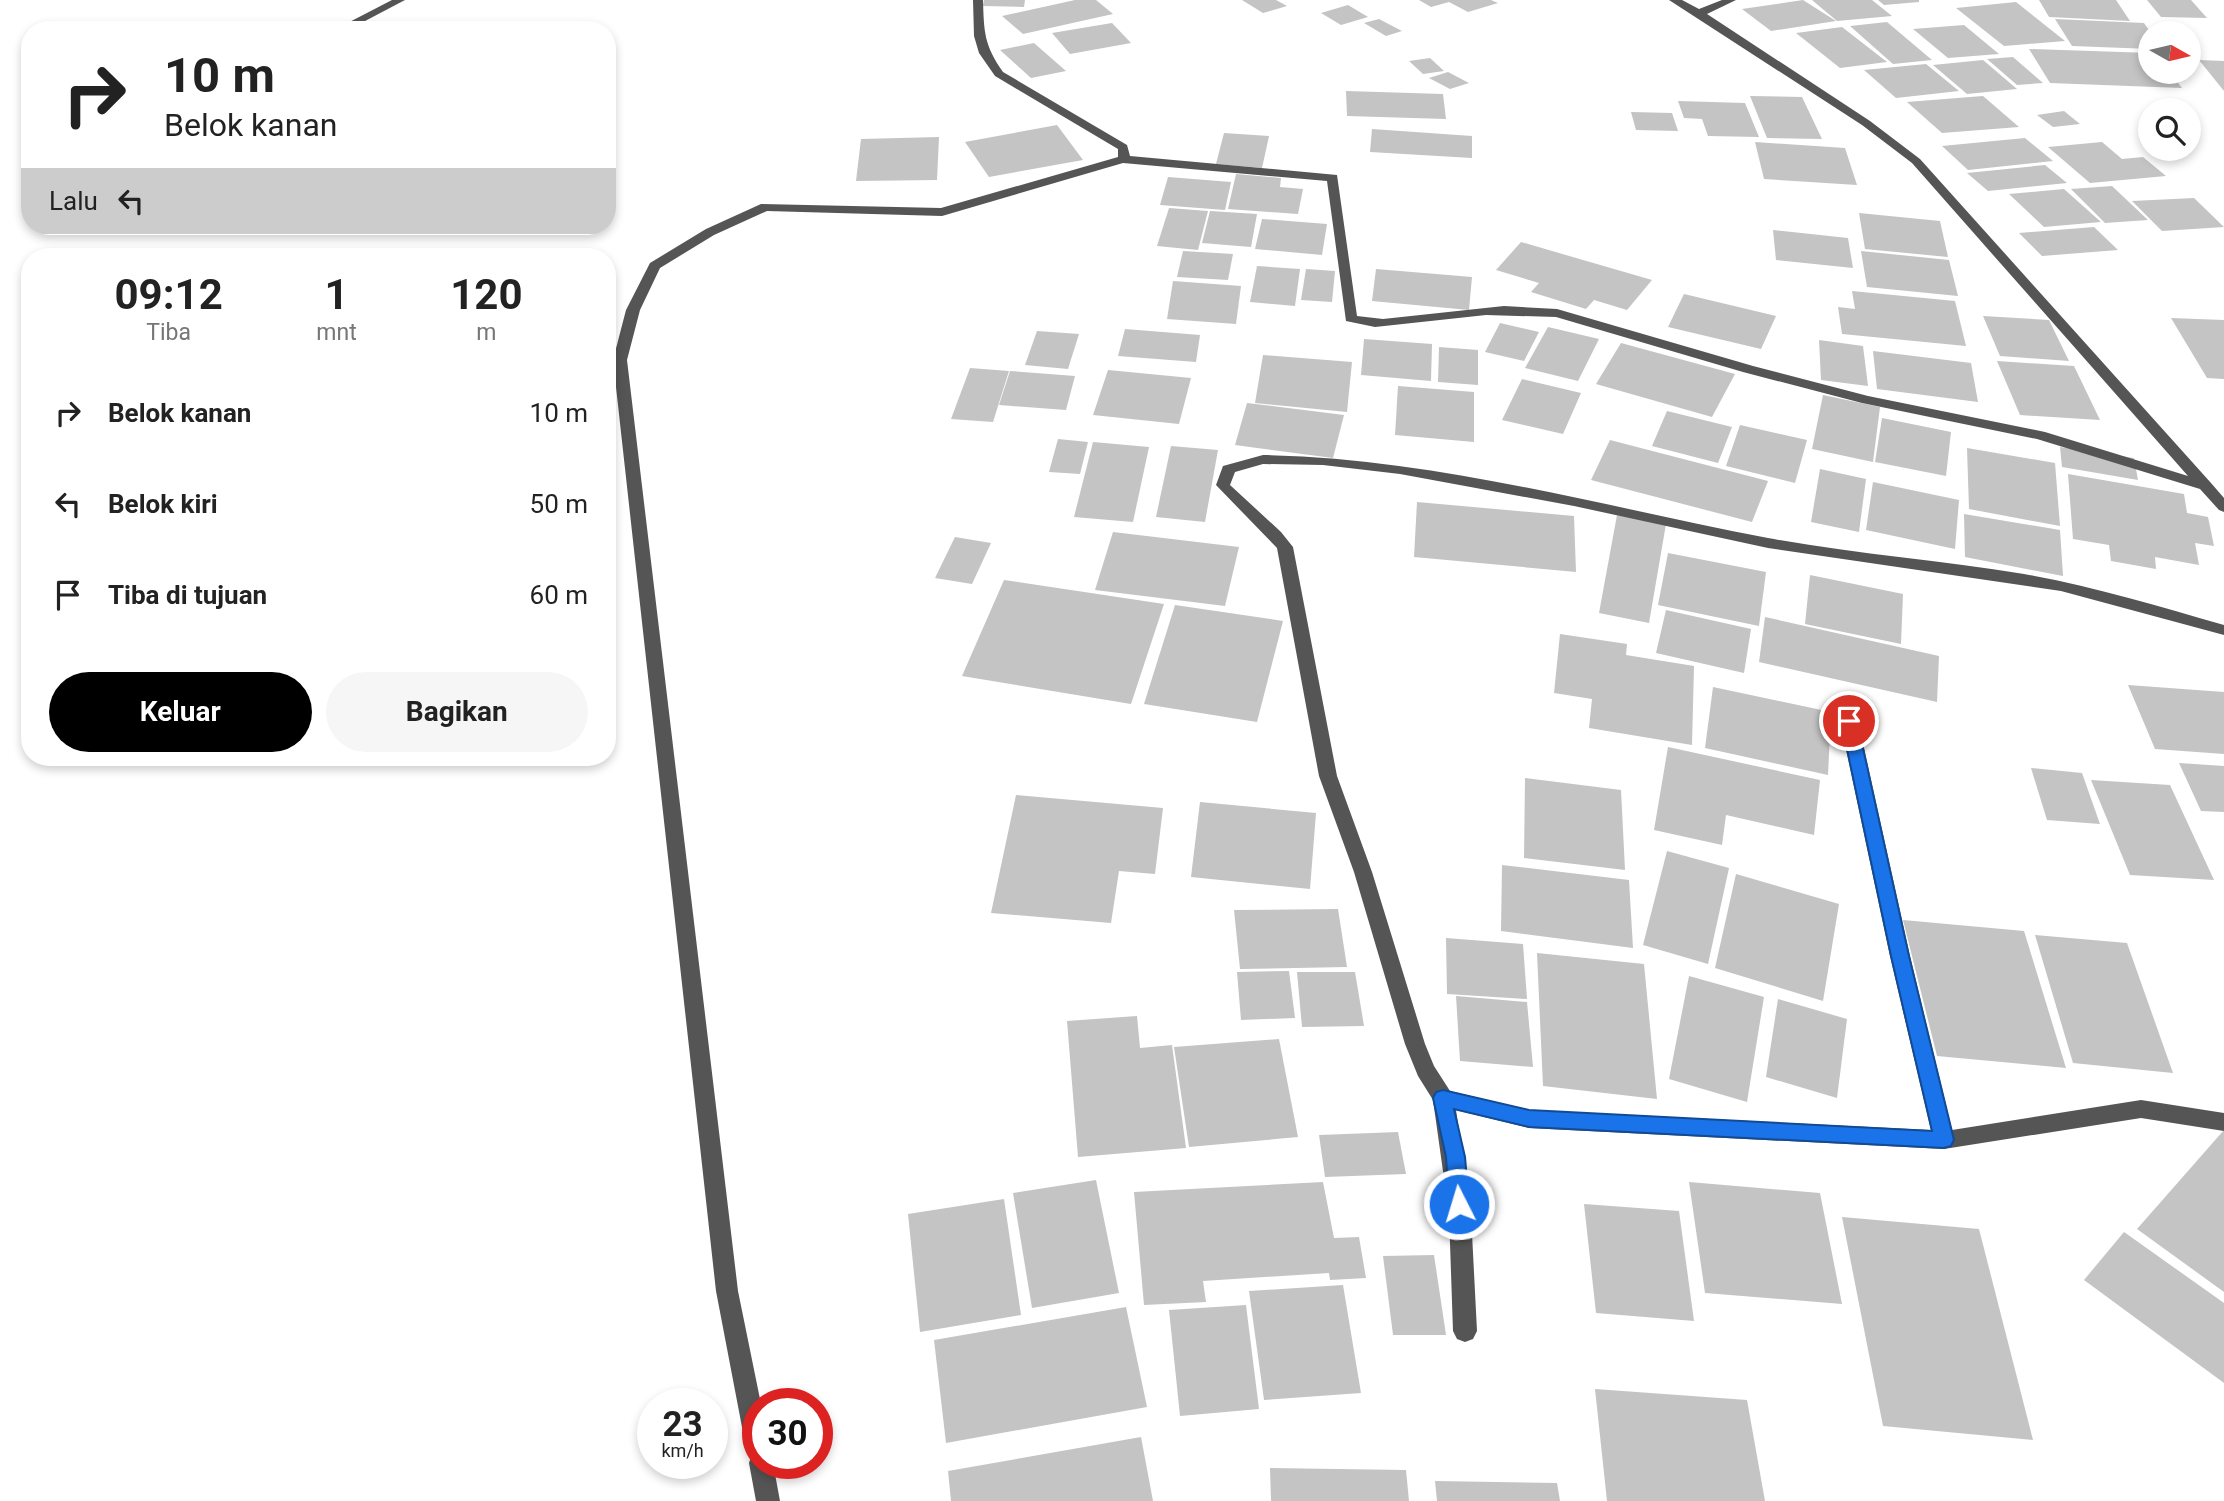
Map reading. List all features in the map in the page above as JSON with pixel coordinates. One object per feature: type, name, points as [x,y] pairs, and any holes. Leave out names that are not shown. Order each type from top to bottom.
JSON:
[{"type":"street","points":[[357,21],[400,0]]},
{"type":"street","points":[[978,0],[979,36],[984,53],[999,74],[1123,147],[1123,159]]},
{"type":"street","points":[[1674,0],[1699,13],[1866,123],[1916,161],[2224,507]]},
{"type":"street","points":[[1699,13],[1731,0]]},
{"type":"street","points":[[746,1388],[727,1291],[620,360],[633,310],[655,267],[710,232],[765,206],[942,212],[1123,159],[1330,176],[1333,178],[1351,318],[1375,325],[1411,319],[1530,309],[1558,313],[1748,369],[1867,400],[2040,435],[2206,486]]},
{"type":"street","points":[[1465,1331],[1465,1275],[1455,1157],[1443,1098],[1425,1070],[1415,1044],[1363,872],[1328,776],[1285,547],[1268,527],[1225,489],[1223,485],[1228,469],[1236,463],[1280,459],[1426,472],[1769,543],[2062,586],[2224,630]]},
{"type":"street","points":[[1849,721],[1900,956],[1944,1140]]},
{"type":"street","points":[[1443,1098],[1529,1119],[1944,1140],[2141,1109],[2224,1122]]},
{"type":"street","points":[[764,1479],[768,1501]]},
{"type":"building","points":[[984,0],[1025,0],[1024,7],[983,6]]},
{"type":"building","points":[[1075,0],[1096,0],[1113,14],[1023,34],[1002,16]]},
{"type":"building","points":[[1242,0],[1276,0],[1287,6],[1263,13]]},
{"type":"building","points":[[1419,0],[1491,0],[1498,3],[1468,12],[1449,2],[1431,7]]},
{"type":"building","points":[[1803,0],[1836,21],[1771,31],[1742,9]]},
{"type":"building","points":[[1812,0],[1872,0],[1892,16],[1837,21]]},
{"type":"building","points":[[1878,0],[1919,0],[1919,2],[1884,5]]},
{"type":"building","points":[[2039,0],[2116,0],[2130,21],[2049,17]]},
{"type":"building","points":[[2147,0],[2191,0],[2207,18],[2161,17]]},
{"type":"building","points":[[2016,2],[2065,41],[2004,46],[1956,8]]},
{"type":"building","points":[[1348,5],[1368,17],[1341,25],[1321,13]]},
{"type":"building","points":[[1379,19],[1402,31],[1386,36],[1364,23]]},
{"type":"building","points":[[2055,19],[2138,23],[2138,49],[2072,46]]},
{"type":"building","points":[[1887,22],[1932,60],[1893,64],[1850,26]]},
{"type":"building","points":[[1112,23],[1131,43],[1070,54],[1052,33]]},
{"type":"building","points":[[1964,25],[1999,54],[1948,58],[1913,29]]},
{"type":"building","points":[[1842,27],[1887,62],[1840,68],[1796,33]]},
{"type":"building","points":[[1034,43],[1066,71],[1031,78],[1000,50]]},
{"type":"building","points":[[2029,49],[2138,53],[2138,84],[2179,84],[2182,88],[2050,83]]},
{"type":"building","points":[[2013,57],[2043,83],[2017,85],[1987,59]]},
{"type":"building","points":[[1430,58],[1444,71],[1423,74],[1409,61]]},
{"type":"building","points":[[1983,60],[2017,89],[1967,94],[1933,65]]},
{"type":"building","points":[[2202,60],[2224,61],[2224,91],[2202,64]]},
{"type":"building","points":[[1926,64],[1959,91],[1896,98],[1864,70]]},
{"type":"building","points":[[1448,72],[1469,83],[1450,89],[1429,78]]},
{"type":"building","points":[[1346,91],[1443,94],[1446,119],[1347,116]]},
{"type":"building","points":[[1750,96],[1802,97],[1822,139],[1767,138]]},
{"type":"building","points":[[1983,96],[2019,127],[1942,133],[1907,102]]},
{"type":"building","points":[[1678,101],[1745,103],[1759,137],[1708,136],[1702,119],[1684,118]]},
{"type":"building","points":[[2064,111],[2080,124],[2053,127],[2037,115]]},
{"type":"building","points":[[1631,112],[1672,113],[1678,131],[1636,130]]},
{"type":"building","points":[[1057,125],[1083,160],[989,177],[965,142]]},
{"type":"building","points":[[1372,129],[1472,136],[1472,158],[1370,152]]},
{"type":"building","points":[[1224,133],[1269,136],[1262,168],[1216,164]]},
{"type":"building","points":[[939,137],[937,180],[856,181],[861,139]]},
{"type":"building","points":[[2025,138],[2053,161],[1968,170],[1942,146]]},
{"type":"building","points":[[1755,142],[1845,148],[1857,185],[1764,179]]},
{"type":"building","points":[[2102,142],[2122,159],[2138,157],[2138,161],[2148,161],[2166,176],[2090,183],[2048,147]]},
{"type":"building","points":[[2045,165],[2067,183],[1988,191],[1967,173]]},
{"type":"building","points":[[1236,174],[1281,178],[1280,187],[1303,189],[1298,214],[1228,209]]},
{"type":"building","points":[[1168,177],[1231,182],[1225,210],[1160,205]]},
{"type":"building","points":[[2112,186],[2148,220],[2105,223],[2071,189]]},
{"type":"building","points":[[2064,189],[2101,222],[2044,227],[2009,194]]},
{"type":"building","points":[[2194,198],[2224,227],[2162,231],[2132,201]]},
{"type":"building","points":[[1169,208],[1208,211],[1198,250],[1157,246]]},
{"type":"building","points":[[1210,211],[1257,214],[1251,247],[1202,243]]},
{"type":"building","points":[[1859,213],[1940,221],[1948,257],[1865,249]]},
{"type":"building","points":[[1262,219],[1327,224],[1322,255],[1255,249]]},
{"type":"building","points":[[2094,227],[2118,250],[2042,256],[2019,233]]},
{"type":"building","points":[[1773,230],[1848,238],[1853,268],[1776,260]]},
{"type":"building","points":[[1521,242],[1652,280],[1627,310],[1594,300],[1586,309],[1531,292],[1539,283],[1496,270]]},
{"type":"building","points":[[1183,251],[1233,254],[1228,280],[1177,277]]},
{"type":"building","points":[[1861,251],[1949,260],[1958,296],[1867,287]]},
{"type":"building","points":[[1257,266],[1300,269],[1295,306],[1250,302]]},
{"type":"building","points":[[1306,269],[1335,271],[1332,302],[1301,300]]},
{"type":"building","points":[[1376,269],[1472,277],[1469,310],[1372,301]]},
{"type":"building","points":[[1173,281],[1241,286],[1236,324],[1167,319]]},
{"type":"building","points":[[1852,291],[1955,301],[1966,346],[1842,334],[1838,307],[1855,309]]},
{"type":"building","points":[[1684,294],[1776,316],[1761,349],[1668,327]]},
{"type":"building","points":[[1983,316],[2049,320],[2069,361],[2000,356]]},
{"type":"building","points":[[2171,318],[2224,320],[2224,379],[2207,378]]},
{"type":"building","points":[[1500,323],[1539,332],[1524,361],[1485,352]]},
{"type":"building","points":[[1548,327],[1599,339],[1578,381],[1525,368]]},
{"type":"building","points":[[1125,329],[1200,335],[1196,362],[1118,356]]},
{"type":"building","points":[[1037,331],[1079,334],[1068,369],[1025,365]]},
{"type":"building","points":[[1364,339],[1432,344],[1431,381],[1361,375]]},
{"type":"building","points":[[1819,340],[1863,346],[1868,386],[1821,380]]},
{"type":"building","points":[[1621,343],[1735,374],[1712,417],[1596,384]]},
{"type":"building","points":[[1439,347],[1478,350],[1478,385],[1438,382]]},
{"type":"building","points":[[1873,351],[1971,363],[1978,402],[1877,389]]},
{"type":"building","points":[[1263,355],[1352,362],[1347,412],[1255,403]]},
{"type":"building","points":[[1997,361],[2074,366],[2100,420],[2020,415]]},
{"type":"building","points":[[970,368],[1009,371],[993,422],[951,419]]},
{"type":"building","points":[[1108,370],[1191,378],[1179,424],[1093,415]]},
{"type":"building","points":[[1010,371],[1075,376],[1066,410],[999,405]]},
{"type":"building","points":[[1522,379],[1581,393],[1563,434],[1502,420]]},
{"type":"building","points":[[1398,386],[1474,392],[1474,442],[1395,435]]},
{"type":"building","points":[[1823,395],[1880,407],[1873,462],[1812,449]]},
{"type":"building","points":[[1247,403],[1344,415],[1333,458],[1235,445]]},
{"type":"building","points":[[1667,411],[1732,427],[1718,463],[1652,446]]},
{"type":"building","points":[[1882,418],[1951,432],[1946,476],[1875,462]]},
{"type":"building","points":[[1740,425],[1807,440],[1795,483],[1726,466]]},
{"type":"building","points":[[1058,439],[1088,442],[1080,474],[1049,472]]},
{"type":"building","points":[[1610,440],[1768,481],[1752,522],[1591,480]]},
{"type":"building","points":[[1093,442],[1149,447],[1133,522],[1074,517]]},
{"type":"building","points":[[1171,446],[1218,450],[1205,522],[1156,517]]},
{"type":"building","points":[[2060,447],[2134,458],[2138,480],[2062,467]]},
{"type":"building","points":[[1967,448],[2055,463],[2060,526],[1969,509]]},
{"type":"building","points":[[1820,469],[1866,479],[1859,532],[1811,522]]},
{"type":"building","points":[[2068,474],[2184,494],[2187,513],[2208,517],[2214,546],[2195,543],[2199,565],[2155,557],[2156,569],[2111,561],[2109,545],[2073,539]]},
{"type":"building","points":[[1873,482],[1959,500],[1955,549],[1866,530]]},
{"type":"building","points":[[1417,502],[1574,516],[1576,572],[1414,557]]},
{"type":"building","points":[[1964,514],[2060,530],[2063,576],[1965,557]]},
{"type":"building","points":[[1617,515],[1666,524],[1649,623],[1599,613]]},
{"type":"building","points":[[1113,532],[1239,547],[1225,606],[1095,590]]},
{"type":"building","points":[[955,537],[991,543],[972,584],[935,578]]},
{"type":"building","points":[[1668,553],[1766,572],[1759,626],[1658,605]]},
{"type":"building","points":[[1810,575],[1903,594],[1901,644],[1805,624]]},
{"type":"building","points":[[1004,580],[1164,604],[1131,704],[962,676]]},
{"type":"building","points":[[1175,605],[1283,621],[1257,722],[1144,704]]},
{"type":"building","points":[[1666,610],[1751,629],[1744,673],[1656,653]]},
{"type":"building","points":[[1765,617],[1939,656],[1937,702],[1759,662]]},
{"type":"building","points":[[1560,634],[1627,644],[1626,655],[1694,666],[1692,745],[1589,728],[1592,699],[1554,693]]},
{"type":"building","points":[[2128,685],[2224,692],[2224,754],[2155,749]]},
{"type":"building","points":[[1713,687],[1831,712],[1828,775],[1705,748]]},
{"type":"building","points":[[1668,747],[1820,780],[1814,835],[1726,815],[1722,845],[1654,830]]},
{"type":"building","points":[[2179,763],[2224,766],[2224,812],[2201,811]]},
{"type":"building","points":[[2031,768],[2082,773],[2100,824],[2047,820]]},
{"type":"building","points":[[1525,778],[1621,790],[1625,870],[1524,858]]},
{"type":"building","points":[[2091,780],[2170,785],[2214,880],[2130,875]]},
{"type":"building","points":[[1016,795],[1163,808],[1155,874],[1119,871],[1111,923],[991,913]]},
{"type":"building","points":[[1200,802],[1316,813],[1310,889],[1191,877]]},
{"type":"building","points":[[1667,851],[1729,868],[1708,964],[1643,945]]},
{"type":"building","points":[[1502,865],[1629,880],[1633,948],[1501,931]]},
{"type":"building","points":[[1736,874],[1839,904],[1823,1001],[1715,968]]},
{"type":"building","points":[[1338,909],[1347,967],[1240,969],[1234,910]]},
{"type":"building","points":[[1903,920],[2024,931],[2066,1068],[1937,1056]]},
{"type":"building","points":[[2035,935],[2127,943],[2173,1073],[2073,1063]]},
{"type":"building","points":[[1446,938],[1523,944],[1527,999],[1447,994]]},
{"type":"building","points":[[1537,953],[1644,964],[1657,1099],[1543,1086]]},
{"type":"building","points":[[1289,971],[1295,1018],[1241,1020],[1237,972]]},
{"type":"building","points":[[1297,972],[1355,972],[1364,1026],[1302,1027]]},
{"type":"building","points":[[1689,976],[1764,997],[1747,1102],[1669,1079]]},
{"type":"building","points":[[1456,996],[1527,1002],[1533,1067],[1460,1061]]},
{"type":"building","points":[[1778,999],[1847,1019],[1837,1098],[1766,1077]]},
{"type":"building","points":[[1137,1016],[1140,1048],[1172,1045],[1186,1148],[1078,1157],[1067,1021]]},
{"type":"building","points":[[1279,1039],[1298,1137],[1189,1147],[1174,1047]]},
{"type":"building","points":[[2224,1130],[2224,1292],[2137,1229]]},
{"type":"building","points":[[1398,1132],[1406,1174],[1325,1177],[1319,1135]]},
{"type":"building","points":[[1096,1180],[1119,1293],[1032,1308],[1013,1193]]},
{"type":"building","points":[[1323,1182],[1334,1238],[1359,1237],[1366,1278],[1330,1280],[1329,1273],[1203,1281],[1206,1302],[1144,1305],[1134,1192]]},
{"type":"building","points":[[1689,1182],[1820,1193],[1842,1304],[1705,1293]]},
{"type":"building","points":[[1004,1199],[1021,1315],[920,1332],[908,1214]]},
{"type":"building","points":[[1584,1204],[1679,1211],[1694,1321],[1596,1313]]},
{"type":"building","points":[[1842,1217],[1979,1229],[2033,1440],[1883,1426]]},
{"type":"building","points":[[2124,1232],[2224,1303],[2224,1383],[2084,1280]]},
{"type":"building","points":[[1434,1255],[1446,1335],[1393,1335],[1383,1256]]},
{"type":"building","points":[[1343,1285],[1361,1393],[1264,1400],[1249,1291]]},
{"type":"building","points":[[1246,1305],[1259,1409],[1180,1416],[1169,1310]]},
{"type":"building","points":[[1126,1307],[1147,1407],[946,1443],[934,1340]]},
{"type":"building","points":[[1595,1389],[1747,1400],[1765,1501],[1607,1501]]},
{"type":"building","points":[[1141,1437],[1153,1501],[951,1501],[948,1471]]},
{"type":"building","points":[[1270,1468],[1406,1470],[1409,1501],[1271,1501]]},
{"type":"building","points":[[1435,1481],[1557,1483],[1560,1501],[1437,1501]]},
{"type":"route","points":[[1459,1204],[1455,1157],[1443,1098],[1529,1119],[1944,1140],[1900,956],[1849,721]]}]
